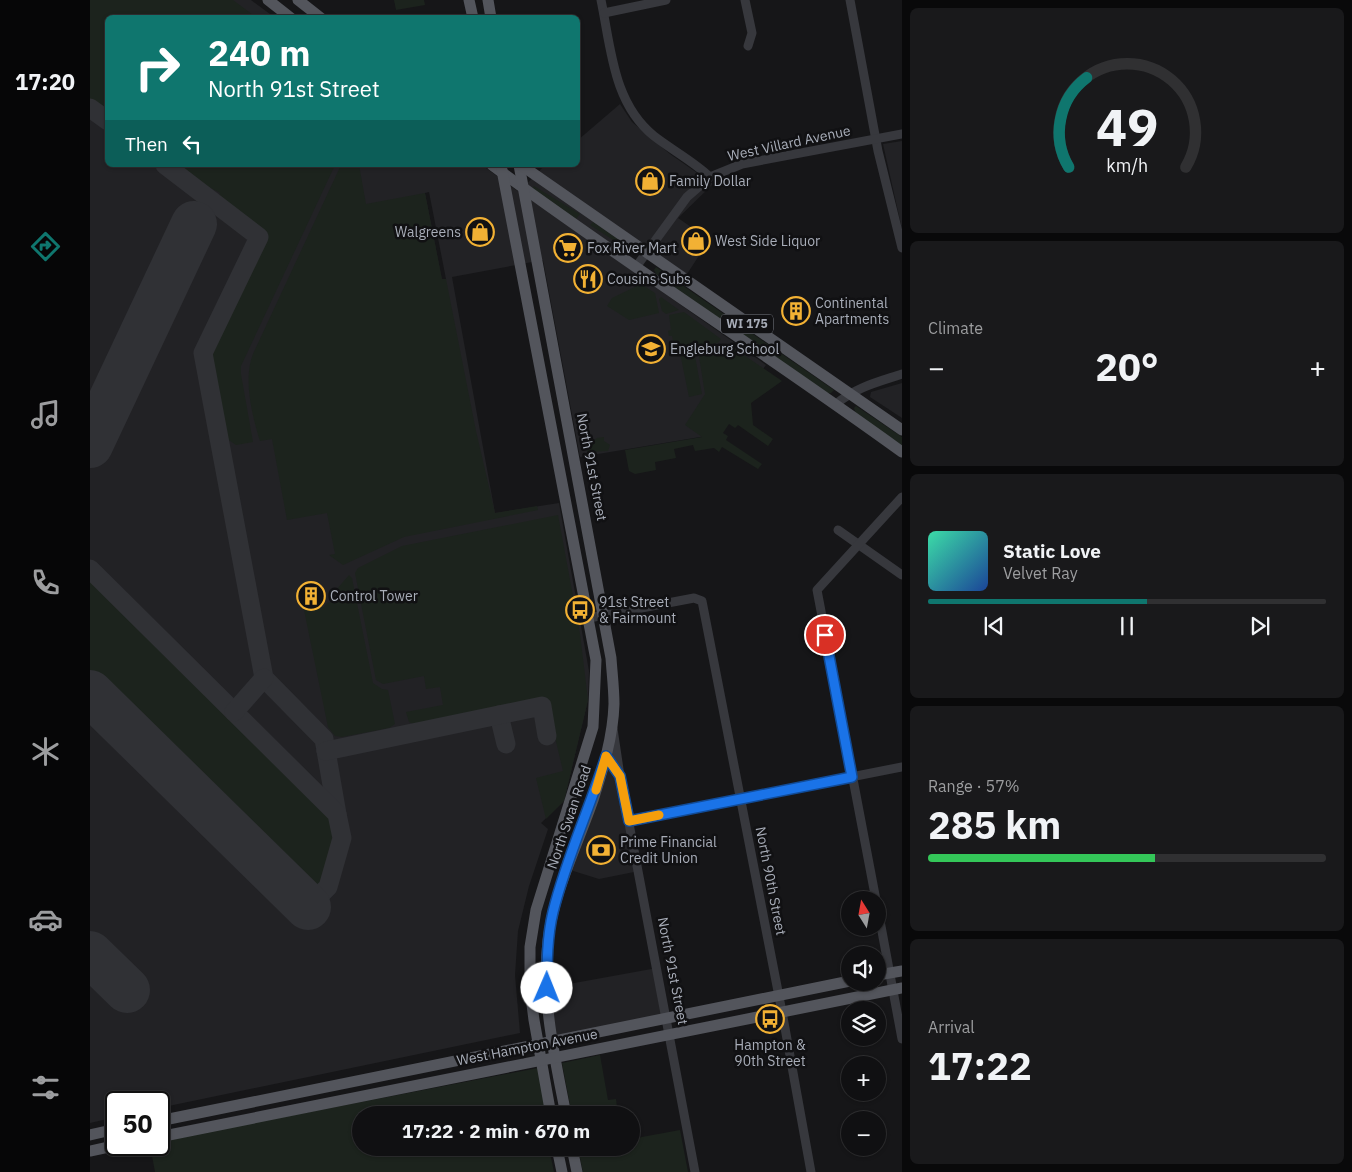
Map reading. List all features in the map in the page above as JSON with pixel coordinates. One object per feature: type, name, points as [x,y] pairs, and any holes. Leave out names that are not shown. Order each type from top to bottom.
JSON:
[{"type":"main road","points":[[268,0],[288,15]]},
{"type":"main road","points":[[298,0],[318,15]]},
{"type":"main road","points":[[469,0],[472,15]]},
{"type":"main road","points":[[488,0],[490,15]]},
{"type":"main road","name":"North 91st Street","points":[[520,167],[611,658],[614,703],[612,721]]},
{"type":"main road","name":"WI 175","points":[[523,167],[902,430]]},
{"type":"main road","points":[[501,169],[596,660],[593,727],[599,747],[606,756]]},
{"type":"main road","name":"WI 175","points":[[501,169],[524,189],[556,212],[836,404],[902,452]]},
{"type":"main road","points":[[530,221],[537,210],[556,212]]},
{"type":"main road","points":[[579,228],[592,214]]},
{"type":"main road","name":"North Swan Road","points":[[564,1106],[552,1040],[547,988],[548,942],[553,912],[593,800],[606,756],[612,721]]},
{"type":"main road","name":"North Swan Road","points":[[549,1106],[540,1059],[530,988],[530,947],[536,910],[593,727]]},
{"type":"main road","points":[[886,974],[902,971]]},
{"type":"main road","name":"West Hampton Avenue","points":[[170,1119],[841,983]]},
{"type":"main road","name":"West Hampton Avenue","points":[[170,1135],[554,1056],[897,989]]},
{"type":"main road","points":[[90,1134],[105,1131]]},
{"type":"main road","points":[[90,1151],[105,1148]]},
{"type":"main road","points":[[559,1156],[562,1172]]},
{"type":"main road","points":[[574,1156],[577,1172]]},
{"type":"street","points":[[601,0],[613,63],[627,104],[644,127],[710,177]]},
{"type":"street","points":[[604,12],[666,0]]},
{"type":"street","points":[[745,0],[752,33],[748,46]]},
{"type":"street","points":[[850,0],[888,199],[902,248]]},
{"type":"street","name":"West Villard Avenue","points":[[636,267],[687,197],[710,177],[742,164],[902,134]]},
{"type":"street","points":[[836,404],[848,394],[863,386],[902,374]]},
{"type":"street","points":[[874,891],[817,590],[902,497]]},
{"type":"street","points":[[838,530],[902,575]]},
{"type":"street","name":"North 90th Street","points":[[603,615],[698,599],[702,601],[742,800],[811,1172]]},
{"type":"street","points":[[589,618],[603,615]]},
{"type":"street","name":"North 91st Street","points":[[612,721],[620,776],[695,1172]]},
{"type":"street","name":"North 91st Street","points":[[606,756],[620,776]]},
{"type":"street","points":[[629,821],[902,767]]},
{"type":"street","points":[[883,936],[890,973],[897,989],[902,1039]]},
{"type":"shaded area","points":[[90,0],[251,0],[271,15],[105,15],[105,167],[485,167],[519,192],[543,167],[580,167],[580,138],[620,104],[632,122],[670,154],[713,184],[678,218],[707,238],[700,249],[702,251],[687,274],[630,236],[614,258],[766,365],[712,435],[580,457],[543,260],[452,277],[495,513],[559,503],[589,671],[588,700],[564,801],[541,823],[548,829],[529,886],[518,931],[515,975],[520,1033],[170,1106],[170,1091],[105,1091],[105,1120],[90,1123]],"holes":[[[429,192],[446,279],[442,280],[425,193]]]},
{"type":"shaded area","points":[[90,0],[233,0],[253,15],[105,15],[105,111],[90,100]]},
{"type":"shaded area","points":[[394,0],[424,0],[425,5],[396,10]]},
{"type":"shaded area","points":[[902,141],[902,229],[883,144]]},
{"type":"shaded area","points":[[179,167],[334,167],[241,366],[253,442],[236,445],[226,438],[213,388],[212,362],[216,339],[266,233],[219,197],[220,193],[194,179]]},
{"type":"shaded area","points":[[340,167],[359,167],[366,204],[425,193],[442,279],[446,279],[476,431],[495,513],[537,506],[538,510],[404,537],[343,565],[329,555],[335,554],[327,513],[287,520],[272,439],[260,441],[254,420],[249,386],[250,364]]},
{"type":"shaded area","points":[[534,186],[580,214],[576,219],[532,188]]},
{"type":"shaded area","points":[[593,222],[631,248],[630,251],[590,225]]},
{"type":"shaded area","points":[[656,267],[834,390],[831,393],[826,393],[658,277],[654,270]]},
{"type":"shaded area","points":[[641,284],[655,293],[659,313],[629,320],[607,306],[612,298]]},
{"type":"shaded area","points":[[661,297],[679,310],[666,314],[662,311],[659,299]]},
{"type":"shaded area","points":[[684,312],[721,339],[718,343],[675,350],[672,336],[669,336],[668,331],[671,330],[669,315]]},
{"type":"shaded area","points":[[728,344],[782,381],[751,403],[753,425],[773,439],[768,446],[738,425],[735,428],[729,424],[723,433],[728,436],[726,440],[762,464],[758,469],[722,447],[719,452],[714,448],[695,451],[693,445],[674,449],[676,458],[655,462],[656,470],[635,474],[629,471],[625,450],[702,437],[685,425],[705,394],[698,350]]},
{"type":"shaded area","points":[[694,351],[702,394],[689,397],[680,353]]},
{"type":"shaded area","points":[[902,383],[902,418],[870,397],[871,392]]},
{"type":"shaded area","points":[[856,406],[902,437],[902,446],[856,414],[854,408]]},
{"type":"shaded area","points":[[604,437],[604,441],[610,445],[608,451],[587,452],[587,446],[597,438]]},
{"type":"shaded area","points":[[558,515],[580,634],[588,700],[564,801],[546,819],[536,778],[563,771],[549,712],[551,710],[548,699],[413,724],[409,722],[406,712],[443,705],[440,687],[426,689],[424,676],[383,684],[376,680],[355,573],[358,568],[402,546]]},
{"type":"shaded area","points":[[349,575],[352,578],[373,683],[382,689],[388,690],[395,724],[389,728],[342,737],[335,736],[328,727],[304,610],[324,607],[327,603],[338,601],[336,590]]},
{"type":"shaded area","points":[[90,578],[325,810],[334,826],[335,838],[330,860],[318,886],[306,887],[90,674]]},
{"type":"shaded area","points":[[606,756],[620,776],[639,871],[599,879],[567,869]]},
{"type":"shaded area","points":[[657,968],[667,1018],[552,1040],[547,988]]},
{"type":"shaded area","points":[[600,1055],[608,1100],[616,1099],[617,1106],[570,1106],[562,1063]]},
{"type":"shaded area","points":[[543,1067],[550,1106],[352,1106],[352,1156],[551,1156],[554,1172],[155,1172],[152,1156],[170,1156],[170,1139]]},
{"type":"shaded area","points":[[680,1130],[688,1172],[583,1172],[580,1156],[640,1156],[640,1137]]},
{"type":"taxiway","points":[[90,108],[105,119]]},
{"type":"taxiway","points":[[168,167],[259,237],[203,353],[264,678],[324,739],[337,814]]},
{"type":"taxiway","points":[[90,569],[337,814],[342,838],[328,887],[308,907]]},
{"type":"taxiway","points":[[234,712],[264,678]]},
{"type":"taxiway","points":[[326,751],[542,706],[547,736]]},
{"type":"taxiway","points":[[499,715],[506,744]]},
{"type":"runway","points":[[90,445],[194,224]]},
{"type":"runway","points":[[90,693],[308,907]]},
{"type":"runway","points":[[90,954],[127,990]]},
{"type":"slow traffic","points":[[596,790],[606,756],[620,776],[629,821],[659,815]]},
{"type":"place","name":"Family Dollar","points":[[650,181]]},
{"type":"place","name":"Walgreens","points":[[480,232]]},
{"type":"place","name":"West Side Liquor","points":[[696,241]]},
{"type":"place","name":"Fox River Mart","points":[[568,248]]},
{"type":"place","name":"Cousins Subs","points":[[588,279]]},
{"type":"place","name":"Continental Apartments","points":[[796,311]]},
{"type":"place","name":"Engleburg School","points":[[651,349]]},
{"type":"place","name":"Control Tower","points":[[311,596]]},
{"type":"place","name":"91st Street & Fairmount","points":[[580,610]]},
{"type":"place","name":"Prime Financial Credit Union","points":[[601,850]]},
{"type":"place","name":"Hampton & 90th Street","points":[[770,1019]]},
{"type":"route","points":[[547,988],[548,942],[553,912],[593,800],[606,756],[620,776],[629,821],[852,777],[825,635]]}]
